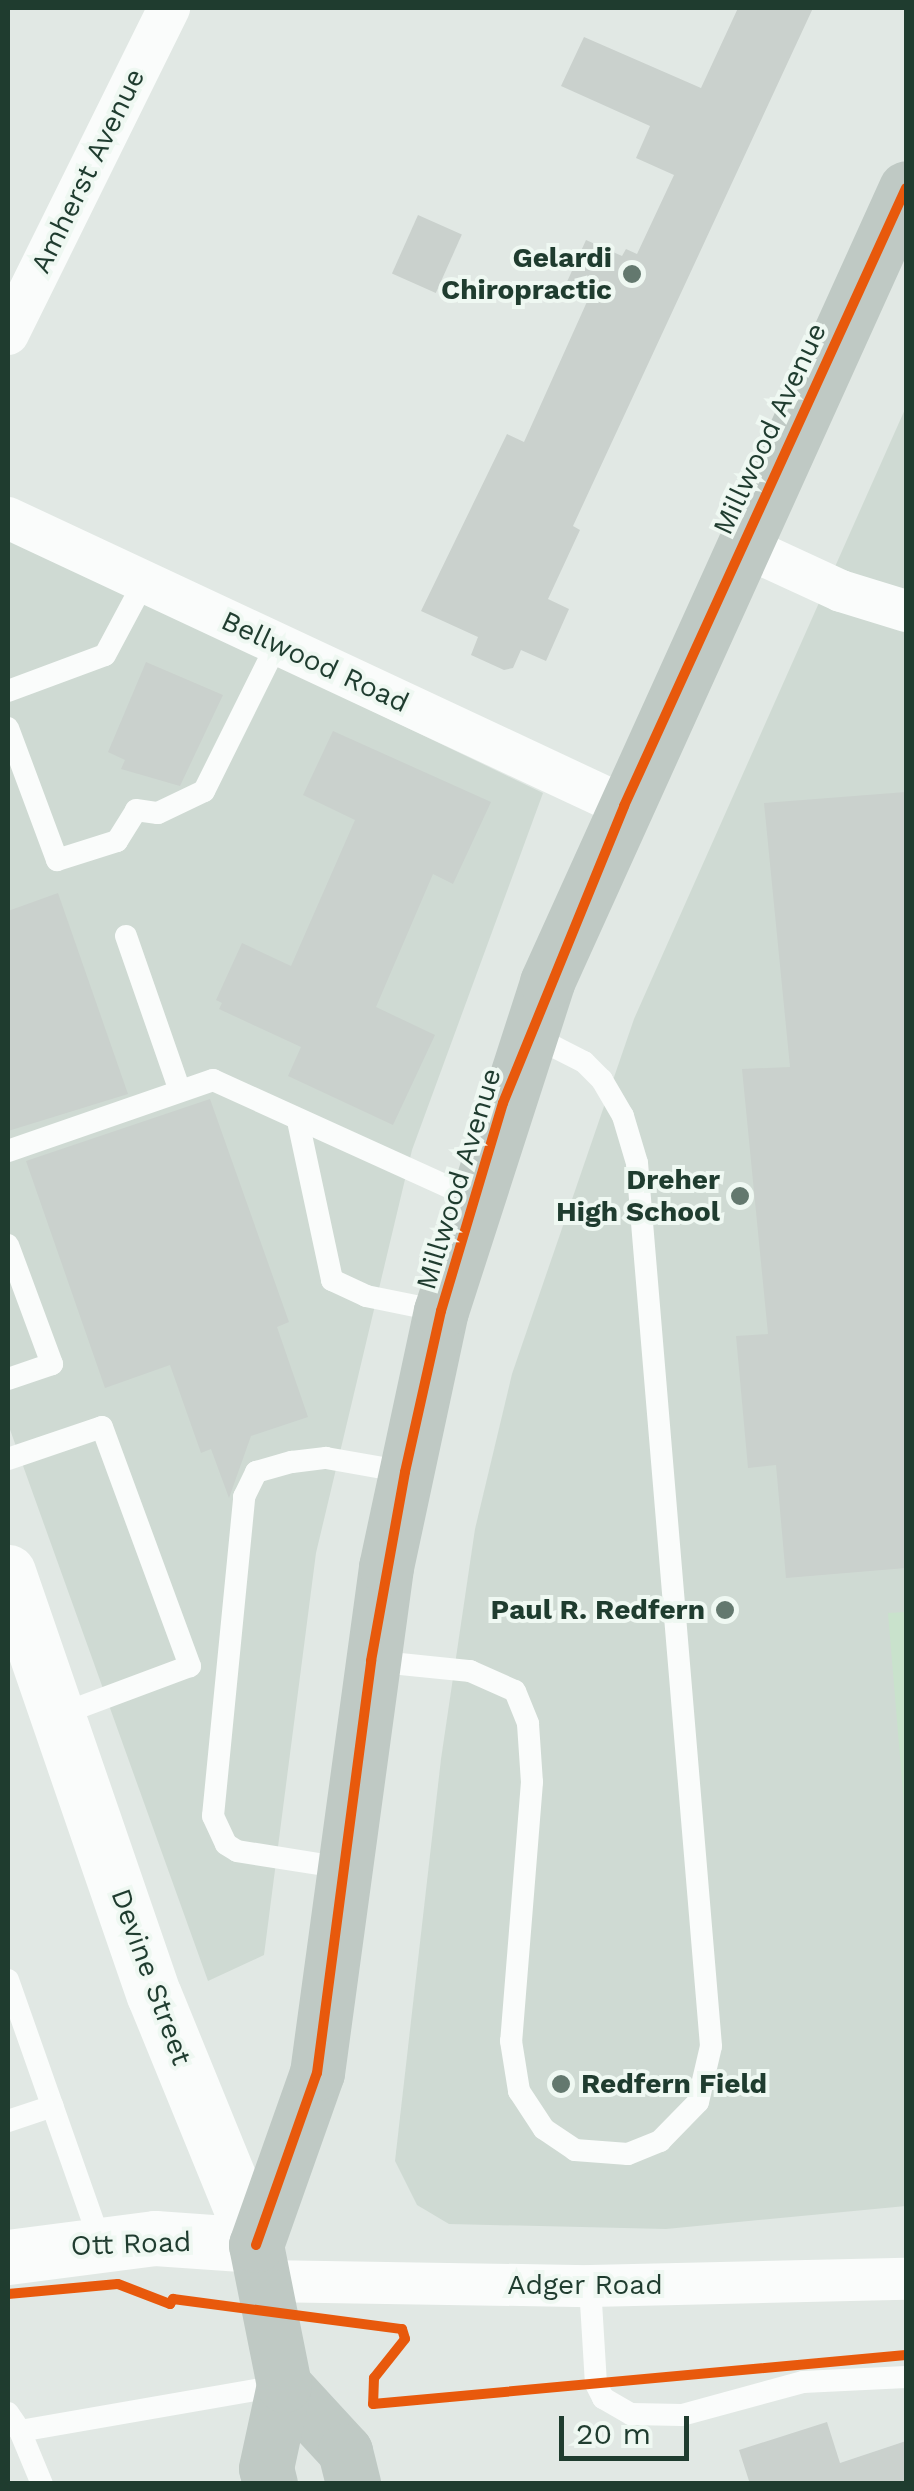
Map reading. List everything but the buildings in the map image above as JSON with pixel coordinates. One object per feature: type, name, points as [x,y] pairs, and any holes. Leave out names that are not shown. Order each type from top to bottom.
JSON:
[{"type":"main road","name":"Millwood Avenue","points":[[260,2263],[317,2073],[371,1662],[404,1472],[441,1311],[474,1198],[529,1034],[624,806],[740,545],[903,206]]},
{"type":"main road","name":"Devine Street","points":[[8,1572],[154,1995],[260,2263],[284,2385],[266,2468],[270,2484]]},
{"type":"main road","name":"Ott Road","points":[[8,2256],[100,2241],[260,2263]]},
{"type":"main road","points":[[284,2385],[344,2450],[353,2484]]},
{"type":"street","name":"Amherst Avenue","points":[[8,334],[170,8]]},
{"type":"street","name":"Bellwood Road","points":[[8,518],[624,806]]},
{"type":"street","points":[[740,545],[841,591],[906,611]]},
{"type":"street","name":"Adger Road","points":[[260,2263],[590,2286],[906,2279]]},
{"type":"lane","points":[[8,691],[104,655],[144,582]]},
{"type":"lane","points":[[8,728],[57,860],[118,841],[136,810],[158,812],[204,791],[277,644]]},
{"type":"lane","points":[[126,936],[180,1091]]},
{"type":"lane","points":[[371,1662],[491,1675],[522,1702],[531,1745],[532,1835],[511,2041],[519,2092],[544,2129],[575,2150],[628,2154],[660,2141],[698,2102],[712,2046],[637,1163],[624,1116],[602,1080],[584,1062],[529,1034]]},
{"type":"lane","points":[[8,1151],[213,1080],[474,1198]]},
{"type":"lane","points":[[298,1121],[332,1280],[366,1296],[441,1311]]},
{"type":"lane","points":[[8,1245],[52,1364],[8,1378]]},
{"type":"lane","points":[[8,1459],[102,1427],[190,1666]]},
{"type":"lane","points":[[344,1868],[237,1851],[218,1830],[211,1802],[244,1497],[256,1472],[326,1458],[404,1472]]},
{"type":"lane","points":[[58,1715],[190,1666],[226,1668]]},
{"type":"lane","points":[[8,1980],[100,2241]]},
{"type":"lane","points":[[8,2121],[53,2106]]},
{"type":"lane","points":[[590,2286],[596,2384],[603,2398],[630,2414],[682,2415],[804,2382],[906,2376]]},
{"type":"lane","points":[[42,2484],[14,2422],[284,2385]]},
{"type":"shaded area","name":"Dreher High School","points":[[906,407],[906,2206],[666,2229],[449,2224],[417,2205],[395,2161],[441,1759],[475,1529],[512,1374],[634,1019]]},
{"type":"shaded area","points":[[8,536],[543,793],[412,1150],[316,1553],[264,1955],[208,1981],[8,1424]]},
{"type":"green space","points":[[906,1612],[906,1829],[888,1613]]},
{"type":"cycle path","points":[[256,2245],[317,2073],[371,1661],[405,1472],[441,1311],[503,1103],[624,806],[906,188]]},
{"type":"cycle path","points":[[8,2294],[118,2284],[170,2304],[173,2299],[402,2329],[405,2339],[374,2378],[373,2404],[906,2355]]},
{"type":"place","name":"Gelardi Chiropractic","points":[[632,274]]},
{"type":"place","name":"Dreher High School","points":[[740,1196]]},
{"type":"place","name":"Paul R. Redfern","points":[[725,1610]]},
{"type":"place","name":"Redfern Field","points":[[561,2084]]}]
